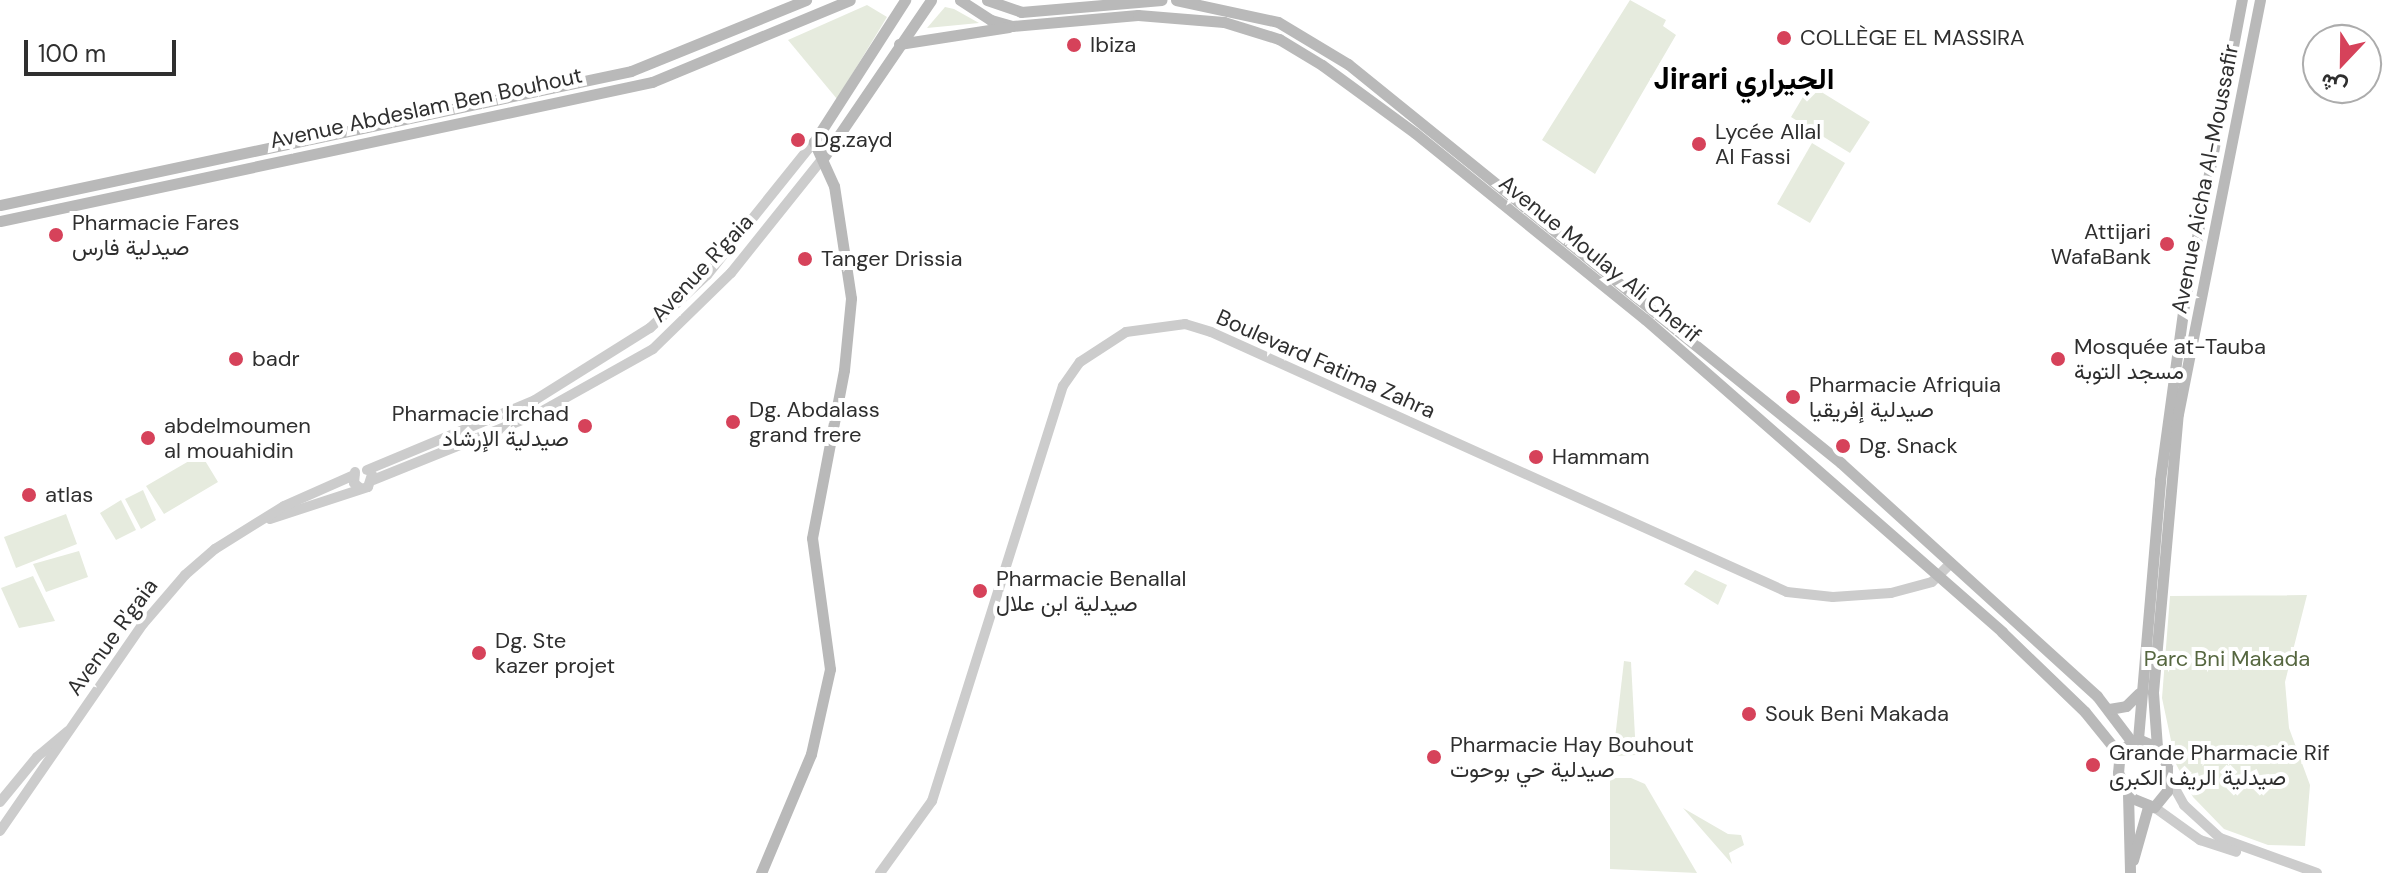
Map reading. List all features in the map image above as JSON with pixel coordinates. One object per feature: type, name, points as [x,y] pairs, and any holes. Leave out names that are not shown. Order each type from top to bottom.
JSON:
[{"type":"main road","name":"Avenue Abdeslam Ben Bouhout","points":[[0,205],[631,71],[806,0]]},
{"type":"main road","name":"Avenue Abdeslam Ben Bouhout","points":[[0,221],[652,82],[850,0]]},
{"type":"main road","name":"Avenue R'gaia","points":[[814,142],[905,0]]},
{"type":"main road","name":"Avenue R'gaia","points":[[824,157],[931,0]]},
{"type":"main road","name":"Avenue Moulay Ali Cherif","points":[[960,0],[991,20],[1012,26],[1170,15],[1224,22],[1279,39],[1415,133],[1573,260],[1939,577],[2067,693],[2119,754]]},
{"type":"main road","points":[[987,0],[1021,12],[1161,0]]},
{"type":"main road","name":"Avenue Moulay Ali Cherif","points":[[1176,0],[1264,18],[1323,45],[1714,356],[1951,563],[2109,709],[2134,740]]},
{"type":"main road","name":"Avenue Aicha Al-Moussafir","points":[[2134,740],[2160,480],[2183,311],[2242,0]]},
{"type":"main road","name":"Avenue Aicha Al-Moussafir","points":[[2157,747],[2153,692],[2178,414],[2260,0]]},
{"type":"main road","points":[[899,44],[1012,26]]},
{"type":"main road","points":[[761,873],[811,754],[830,669],[812,538],[844,370],[851,298],[824,157],[814,142]]},
{"type":"main road","points":[[2109,709],[2126,706],[2139,693]]},
{"type":"main road","points":[[2134,740],[2157,747],[2168,776],[2166,795],[2151,807],[2130,873],[2128,794],[2118,773],[2119,754],[2134,740]]},
{"type":"main road","points":[[2128,794],[2151,807]]},
{"type":"street","name":"Avenue R'gaia","points":[[270,519],[360,488],[370,475],[551,392],[650,328],[707,275],[814,142]]},
{"type":"street","name":"Avenue R'gaia","points":[[0,831],[163,597],[215,549],[270,519],[293,501],[354,475],[370,475],[521,421],[653,349],[731,273],[824,157]]},
{"type":"street","name":"Boulevard Fatima Zahra","points":[[880,873],[932,801],[1063,386],[1080,362],[1126,332],[1185,324],[1211,332],[1774,588],[1806,595],[1864,595],[1891,593],[1939,577]]},
{"type":"street","points":[[354,475],[360,488]]},
{"type":"street","points":[[1939,577],[1951,563]]},
{"type":"street","name":"Avenue R'gaia","points":[[0,802],[37,757],[70,730]]},
{"type":"street","points":[[2168,776],[2201,824],[2262,857]]},
{"type":"street","points":[[2151,807],[2200,840],[2317,873]]},
{"type":"green space","points":[[1630,0],[1666,20],[1663,26],[1676,35],[1595,174],[1542,140]]},
{"type":"green space","points":[[867,5],[887,17],[837,99],[788,40]]},
{"type":"green space","points":[[945,7],[954,9],[979,23],[927,28]]},
{"type":"green space","points":[[1810,85],[1870,122],[1850,153],[1791,117]]},
{"type":"green space","points":[[1812,143],[1845,163],[1810,223],[1777,204]]},
{"type":"green space","points":[[201,454],[218,482],[164,514],[146,486]]},
{"type":"green space","points":[[143,490],[156,520],[141,529],[125,499]]},
{"type":"green space","points":[[121,500],[136,530],[116,540],[100,513]]},
{"type":"green space","points":[[66,514],[77,544],[16,568],[4,537]]},
{"type":"green space","points":[[79,551],[88,577],[46,592],[33,564]]},
{"type":"green space","points":[[1695,570],[1727,585],[1718,605],[1684,584]]},
{"type":"green space","points":[[33,576],[55,621],[19,628],[1,588]]},
{"type":"green space","name":"Parc Bni Makada","points":[[2307,595],[2285,682],[2289,728],[2310,785],[2305,846],[2268,845],[2224,829],[2193,797],[2176,764],[2162,698],[2170,596]]},
{"type":"green space","points":[[1624,661],[1631,662],[1636,755],[1613,756]]},
{"type":"green space","points":[[1610,778],[1631,778],[1645,784],[1697,873],[1610,869]]},
{"type":"green space","points":[[1683,808],[1728,834],[1741,835],[1744,845],[1729,853],[1732,864]]},
{"type":"place","name":"COLLÈGE EL MASSIRA","points":[[1784,38]]},
{"type":"place","name":"Ibiza","points":[[1074,45]]},
{"type":"place","name":"Dg.zayd","points":[[798,140]]},
{"type":"place","name":"Lycée Allal Al Fassi","points":[[1699,144]]},
{"type":"place","name":"Pharmacie Fares صيدلية فارس","points":[[56,235]]},
{"type":"place","name":"Attijari WafaBank","points":[[2167,244]]},
{"type":"place","name":"Tanger Drissia","points":[[805,259]]},
{"type":"place","name":"badr","points":[[236,359]]},
{"type":"place","name":"Mosquée at-Tauba مسجد التوبة","points":[[2058,359]]},
{"type":"place","name":"Pharmacie Afriquia صيدلية إفريقيا","points":[[1793,397]]},
{"type":"place","name":"Dg. Abdalass grand frere","points":[[733,422]]},
{"type":"place","name":"Pharmacie Irchad صيدلية الإرشاد","points":[[585,426]]},
{"type":"place","name":"abdelmoumen al mouahidin","points":[[148,438]]},
{"type":"place","name":"Dg. Snack","points":[[1843,446]]},
{"type":"place","name":"Hammam","points":[[1536,457]]},
{"type":"place","name":"atlas","points":[[29,495]]},
{"type":"place","name":"Pharmacie Benallal صيدلية ابن علال","points":[[980,591]]},
{"type":"place","name":"Dg. Ste kazer projet","points":[[479,653]]},
{"type":"place","name":"Souk Beni Makada","points":[[1749,714]]},
{"type":"place","name":"Pharmacie Hay Bouhout صيدلية حي بوحوت","points":[[1434,757]]},
{"type":"place","name":"Grande Pharmacie Rif صيدلية الريف الكبرى","points":[[2093,765]]},
{"type":"district","name":"Jirari الجيراري","points":[[1744,79]]}]
